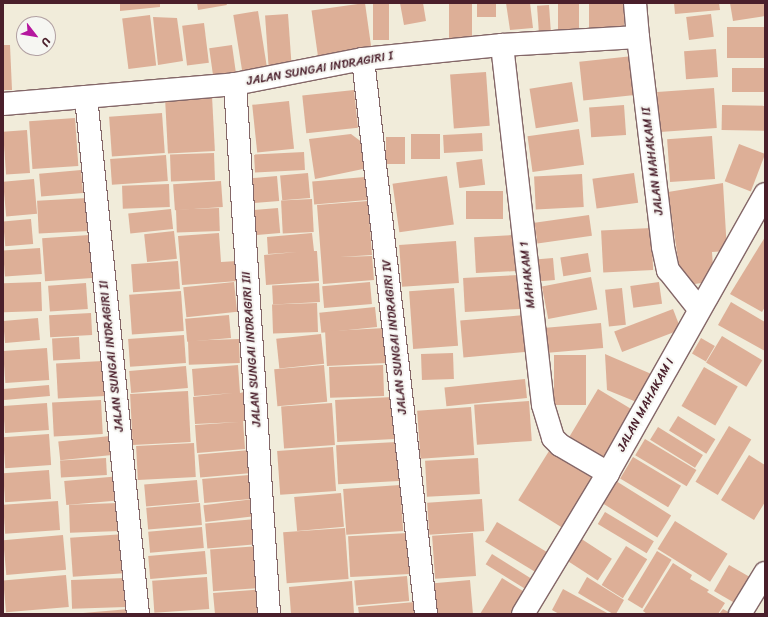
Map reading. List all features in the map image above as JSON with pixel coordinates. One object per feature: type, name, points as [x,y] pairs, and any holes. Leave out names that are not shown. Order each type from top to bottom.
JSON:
[{"type":"street","name":"JALAN MAHAKAM II","points":[[636,3],[638,37],[663,247],[668,270],[699,309]]},
{"type":"street","name":"JALAN SUNGAI INDRAGIRI I","points":[[3,104],[235,84],[363,59],[502,45],[638,37]]},
{"type":"street","name":"MAHAKAM 1","points":[[502,45],[543,405],[553,438],[560,445],[608,473]]},
{"type":"street","name":"JALAN SUNGAI INDRAGIRI IV","points":[[363,59],[426,614]]},
{"type":"street","name":"JALAN SUNGAI INDRAGIRI III","points":[[235,84],[269,614]]},
{"type":"street","name":"JALAN SUNGAI INDRAGIRI II","points":[[86,97],[138,614]]},
{"type":"street","name":"JALAN MAHAKAM I","points":[[523,614],[608,473],[765,194]]},
{"type":"street","points":[[740,614],[765,573]]},
{"type":"building","points":[[120,3],[160,3],[160,7],[120,11]]},
{"type":"building","points":[[197,3],[226,3],[227,5],[198,10]]},
{"type":"building","points":[[365,3],[372,53],[318,60],[312,11]]},
{"type":"building","points":[[400,3],[423,3],[426,21],[404,25]]},
{"type":"building","points":[[449,3],[472,3],[472,48],[449,48]]},
{"type":"building","points":[[477,3],[496,3],[496,17],[477,17]]},
{"type":"building","points":[[506,3],[530,3],[533,28],[510,30]]},
{"type":"building","points":[[558,3],[579,3],[579,37],[558,37]]},
{"type":"building","points":[[589,3],[624,3],[624,38],[589,38]]},
{"type":"building","points":[[674,3],[719,3],[720,10],[675,14]]},
{"type":"building","points":[[730,3],[765,3],[765,16],[733,21]]},
{"type":"building","points":[[373,4],[389,4],[389,40],[373,40]]},
{"type":"building","points":[[549,5],[551,36],[539,37],[537,6]]},
{"type":"building","points":[[258,11],[267,67],[242,71],[233,15]]},
{"type":"building","points":[[288,14],[292,65],[269,66],[265,16]]},
{"type":"building","points":[[711,14],[714,37],[689,40],[686,17]]},
{"type":"building","points":[[150,15],[156,66],[128,69],[122,18]]},
{"type":"building","points":[[153,17],[177,18],[183,61],[158,65]]},
{"type":"building","points":[[204,23],[209,63],[187,65],[182,26]]},
{"type":"building","points":[[727,27],[765,27],[765,58],[727,58]]},
{"type":"building","points":[[3,45],[10,45],[12,90],[3,90]]},
{"type":"building","points":[[232,45],[236,72],[213,75],[209,48]]},
{"type":"building","points":[[716,49],[718,77],[686,79],[684,51]]},
{"type":"building","points":[[633,56],[637,95],[583,100],[579,62]]},
{"type":"building","points":[[732,68],[765,68],[765,92],[732,92]]},
{"type":"building","points":[[486,72],[490,126],[454,128],[450,75]]},
{"type":"building","points":[[572,82],[578,122],[536,128],[530,89]]},
{"type":"building","points":[[714,88],[717,128],[660,132],[657,92]]},
{"type":"building","points":[[354,90],[358,128],[306,133],[302,95]]},
{"type":"building","points":[[212,96],[215,151],[168,153],[165,98]]},
{"type":"building","points":[[289,101],[294,149],[257,153],[252,105]]},
{"type":"building","points":[[624,105],[626,135],[591,137],[589,107]]},
{"type":"building","points":[[722,105],[765,106],[765,131],[722,130]]},
{"type":"building","points":[[162,113],[165,153],[112,157],[109,117]]},
{"type":"building","points":[[75,118],[78,166],[32,169],[29,121]]},
{"type":"building","points":[[579,129],[584,165],[533,172],[528,136]]},
{"type":"building","points":[[27,130],[30,173],[6,175],[3,132]]},
{"type":"building","points":[[482,133],[483,151],[444,153],[443,135]]},
{"type":"building","points":[[351,134],[367,146],[363,169],[315,179],[309,139]]},
{"type":"building","points":[[411,134],[440,134],[440,159],[411,159]]},
{"type":"building","points":[[712,136],[715,179],[670,182],[667,139]]},
{"type":"building","points":[[386,137],[405,137],[405,164],[386,164]]},
{"type":"building","points":[[739,144],[765,154],[751,191],[725,181]]},
{"type":"building","points":[[304,152],[305,170],[255,173],[254,155]]},
{"type":"building","points":[[214,153],[215,180],[171,182],[170,155]]},
{"type":"building","points":[[166,155],[168,181],[112,185],[110,159]]},
{"type":"building","points":[[482,159],[485,185],[459,188],[456,162]]},
{"type":"building","points":[[81,170],[83,193],[41,197],[39,174]]},
{"type":"building","points":[[308,173],[310,198],[282,200],[280,175]]},
{"type":"building","points":[[634,173],[638,203],[597,209],[592,179]]},
{"type":"building","points":[[582,174],[584,207],[536,209],[534,177]]},
{"type":"building","points":[[277,176],[279,201],[251,203],[249,178]]},
{"type":"building","points":[[447,176],[454,225],[399,232],[393,184]]},
{"type":"building","points":[[365,177],[367,200],[314,205],[312,182]]},
{"type":"building","points":[[34,179],[37,214],[6,217],[3,182]]},
{"type":"building","points":[[221,181],[223,207],[175,210],[173,184]]},
{"type":"building","points":[[723,183],[727,251],[712,252],[714,281],[682,286],[668,192]]},
{"type":"building","points":[[169,184],[170,207],[123,209],[122,186]]},
{"type":"building","points":[[466,191],[503,191],[503,219],[466,219]]},
{"type":"building","points":[[88,198],[90,231],[39,234],[37,201]]},
{"type":"building","points":[[312,199],[314,232],[283,234],[281,201]]},
{"type":"building","points":[[368,201],[372,255],[340,257],[372,256],[374,280],[323,284],[317,205]]},
{"type":"building","points":[[219,208],[220,231],[177,232],[176,210]]},
{"type":"building","points":[[278,208],[280,233],[252,235],[250,210]]},
{"type":"building","points":[[171,209],[173,229],[130,233],[128,213]]},
{"type":"building","points":[[589,215],[592,236],[537,243],[535,223]]},
{"type":"building","points":[[31,219],[33,244],[5,246],[3,221]]},
{"type":"building","points":[[651,228],[653,270],[603,273],[601,231]]},
{"type":"building","points":[[174,231],[177,259],[147,262],[144,234]]},
{"type":"building","points":[[219,233],[221,262],[237,261],[239,281],[182,285],[178,236]]},
{"type":"building","points":[[312,233],[314,251],[317,251],[319,281],[266,285],[264,255],[297,252],[268,254],[267,237]]},
{"type":"building","points":[[89,235],[92,278],[45,281],[42,238]]},
{"type":"building","points":[[515,235],[517,271],[476,273],[474,237]]},
{"type":"building","points":[[765,237],[765,307],[762,312],[730,294]]},
{"type":"building","points":[[456,241],[459,283],[402,287],[399,245]]},
{"type":"building","points":[[40,248],[42,274],[5,277],[3,251]]},
{"type":"building","points":[[588,253],[591,272],[563,276],[560,257]]},
{"type":"building","points":[[553,258],[555,280],[537,281],[535,260]]},
{"type":"building","points":[[178,261],[180,289],[133,292],[131,264]]},
{"type":"building","points":[[519,275],[521,309],[465,312],[463,278]]},
{"type":"building","points":[[591,277],[597,309],[548,319],[542,287]]},
{"type":"building","points":[[41,282],[42,311],[4,312],[3,283]]},
{"type":"building","points":[[234,282],[237,312],[186,317],[183,287]]},
{"type":"building","points":[[370,282],[372,304],[324,308],[322,286]]},
{"type":"building","points":[[659,282],[662,304],[633,308],[630,286]]},
{"type":"building","points":[[86,283],[88,309],[50,312],[48,286]]},
{"type":"building","points":[[319,283],[320,302],[273,304],[272,285]]},
{"type":"building","points":[[454,288],[458,346],[413,349],[409,291]]},
{"type":"building","points":[[622,288],[626,325],[609,327],[605,290]]},
{"type":"building","points":[[181,291],[184,331],[132,335],[129,295]]},
{"type":"building","points":[[731,302],[765,322],[765,351],[718,325]]},
{"type":"building","points":[[317,303],[318,332],[273,334],[272,305]]},
{"type":"building","points":[[375,307],[377,327],[321,333],[319,313]]},
{"type":"building","points":[[673,309],[681,330],[622,352],[614,332]]},
{"type":"building","points":[[91,313],[92,335],[50,337],[49,315]]},
{"type":"building","points":[[229,315],[231,338],[187,342],[185,319]]},
{"type":"building","points":[[524,315],[527,352],[463,357],[460,321]]},
{"type":"building","points":[[38,318],[40,340],[5,343],[3,321]]},
{"type":"building","points":[[601,323],[603,348],[545,353],[543,328]]},
{"type":"building","points":[[385,328],[387,363],[327,366],[325,331]]},
{"type":"building","points":[[321,334],[324,364],[279,369],[276,339]]},
{"type":"building","points":[[184,335],[186,363],[130,367],[128,339]]},
{"type":"building","points":[[722,336],[762,360],[746,387],[706,363]]},
{"type":"building","points":[[79,337],[80,359],[53,360],[52,338]]},
{"type":"building","points":[[701,338],[715,346],[706,362],[692,354]]},
{"type":"building","points":[[239,339],[240,363],[189,365],[188,341]]},
{"type":"building","points":[[47,348],[49,380],[5,383],[3,351]]},
{"type":"building","points":[[453,353],[454,379],[422,380],[421,354]]},
{"type":"building","points":[[605,354],[656,376],[644,405],[607,390]]},
{"type":"building","points":[[554,355],[586,355],[586,405],[554,405]]},
{"type":"building","points":[[103,361],[105,396],[58,398],[56,363]]},
{"type":"building","points":[[238,365],[240,393],[244,392],[246,421],[243,421],[245,449],[197,453],[195,425],[239,422],[195,424],[193,397],[233,393],[194,396],[192,369]]},
{"type":"building","points":[[324,365],[327,402],[277,406],[274,369]]},
{"type":"building","points":[[383,365],[384,396],[330,398],[329,367]]},
{"type":"building","points":[[186,366],[188,388],[131,393],[129,371]]},
{"type":"building","points":[[704,367],[738,386],[715,425],[682,406]]},
{"type":"building","points":[[525,379],[527,398],[446,406],[444,387]]},
{"type":"building","points":[[49,385],[50,396],[4,400],[3,389]]},
{"type":"building","points":[[598,389],[638,413],[606,466],[566,442]]},
{"type":"building","points":[[188,391],[191,442],[133,445],[130,394]]},
{"type":"building","points":[[392,397],[394,439],[337,442],[335,400]]},
{"type":"building","points":[[101,400],[103,434],[54,437],[52,403]]},
{"type":"building","points":[[529,401],[532,441],[477,445],[474,405]]},
{"type":"building","points":[[47,403],[49,430],[5,433],[3,406]]},
{"type":"building","points":[[332,403],[335,445],[284,448],[281,407]]},
{"type":"building","points":[[471,407],[474,455],[420,459],[417,411]]},
{"type":"building","points":[[678,416],[715,439],[706,454],[669,430]]},
{"type":"building","points":[[729,426],[751,439],[718,495],[696,482]]},
{"type":"building","points":[[658,427],[703,455],[695,468],[650,440]]},
{"type":"building","points":[[49,434],[51,465],[5,468],[3,437]]},
{"type":"building","points":[[110,436],[112,455],[60,460],[58,441]]},
{"type":"building","points":[[645,439],[696,470],[687,486],[635,455]]},
{"type":"building","points":[[397,442],[399,481],[338,484],[336,445]]},
{"type":"building","points":[[194,443],[196,477],[138,480],[136,446]]},
{"type":"building","points":[[333,447],[336,491],[280,495],[277,451]]},
{"type":"building","points":[[250,450],[252,473],[200,477],[198,455]]},
{"type":"building","points":[[549,451],[600,483],[569,532],[518,500]]},
{"type":"building","points":[[749,455],[765,465],[765,502],[754,520],[721,500]]},
{"type":"building","points":[[633,457],[681,486],[668,507],[620,478]]},
{"type":"building","points":[[106,458],[107,475],[61,477],[60,460]]},
{"type":"building","points":[[478,458],[480,494],[427,497],[425,461]]},
{"type":"building","points":[[49,470],[51,499],[5,502],[3,473]]},
{"type":"building","points":[[249,475],[251,499],[204,503],[202,479]]},
{"type":"building","points":[[121,476],[123,500],[66,505],[64,481]]},
{"type":"building","points":[[197,480],[199,502],[146,507],[144,485]]},
{"type":"building","points":[[616,481],[671,515],[657,537],[602,503]]},
{"type":"building","points":[[400,485],[403,531],[346,535],[343,489]]},
{"type":"building","points":[[341,493],[344,527],[297,531],[294,497]]},
{"type":"building","points":[[254,499],[256,516],[205,522],[203,505]]},
{"type":"building","points":[[482,499],[484,531],[429,535],[427,503]]},
{"type":"building","points":[[58,501],[60,530],[5,534],[3,505]]},
{"type":"building","points":[[119,503],[120,531],[70,533],[69,505]]},
{"type":"building","points":[[200,503],[202,525],[148,530],[146,508]]},
{"type":"building","points":[[605,512],[654,541],[647,553],[598,524]]},
{"type":"building","points":[[257,519],[259,544],[207,548],[205,524]]},
{"type":"building","points":[[675,521],[728,554],[710,582],[658,549]]},
{"type":"building","points":[[497,522],[551,554],[539,574],[485,542]]},
{"type":"building","points":[[202,527],[204,548],[150,553],[148,532]]},
{"type":"building","points":[[345,528],[349,579],[287,583],[283,532]]},
{"type":"building","points":[[408,533],[410,574],[350,577],[348,536]]},
{"type":"building","points":[[473,533],[476,576],[435,579],[432,536]]},
{"type":"building","points":[[125,534],[128,573],[73,577],[70,538]]},
{"type":"building","points":[[63,535],[66,570],[6,575],[3,540]]},
{"type":"building","points":[[580,538],[612,559],[598,581],[566,560]]},
{"type":"building","points":[[259,546],[262,588],[213,591],[210,549]]},
{"type":"building","points":[[626,546],[647,559],[623,598],[602,585]]},
{"type":"building","points":[[205,551],[207,574],[150,579],[148,556]]},
{"type":"building","points":[[657,551],[672,560],[642,609],[628,600]]},
{"type":"building","points":[[492,554],[539,583],[532,593],[486,564]]},
{"type":"building","points":[[673,563],[692,575],[690,579],[709,590],[707,592],[725,603],[718,614],[647,614],[643,611]]},
{"type":"building","points":[[729,565],[753,579],[738,605],[714,591]]},
{"type":"building","points":[[66,575],[69,607],[6,612],[3,580]]},
{"type":"building","points":[[407,576],[409,601],[356,606],[354,581]]},
{"type":"building","points":[[207,577],[209,609],[154,613],[152,581]]},
{"type":"building","points":[[587,577],[624,600],[616,614],[613,614],[578,593]]},
{"type":"building","points":[[125,578],[126,607],[72,609],[71,580]]},
{"type":"building","points":[[502,578],[531,596],[520,614],[480,614]]},
{"type":"building","points":[[470,580],[473,614],[434,614],[431,583]]},
{"type":"building","points":[[352,581],[354,614],[291,614],[289,587]]},
{"type":"building","points":[[265,589],[267,614],[215,614],[213,593]]},
{"type":"building","points":[[563,589],[609,614],[559,614],[552,610]]},
{"type":"building","points":[[415,602],[416,614],[359,614],[358,607]]},
{"type":"building","points":[[129,609],[130,614],[83,614],[83,613]]},
{"type":"building","points":[[723,609],[732,614],[719,614]]}]
